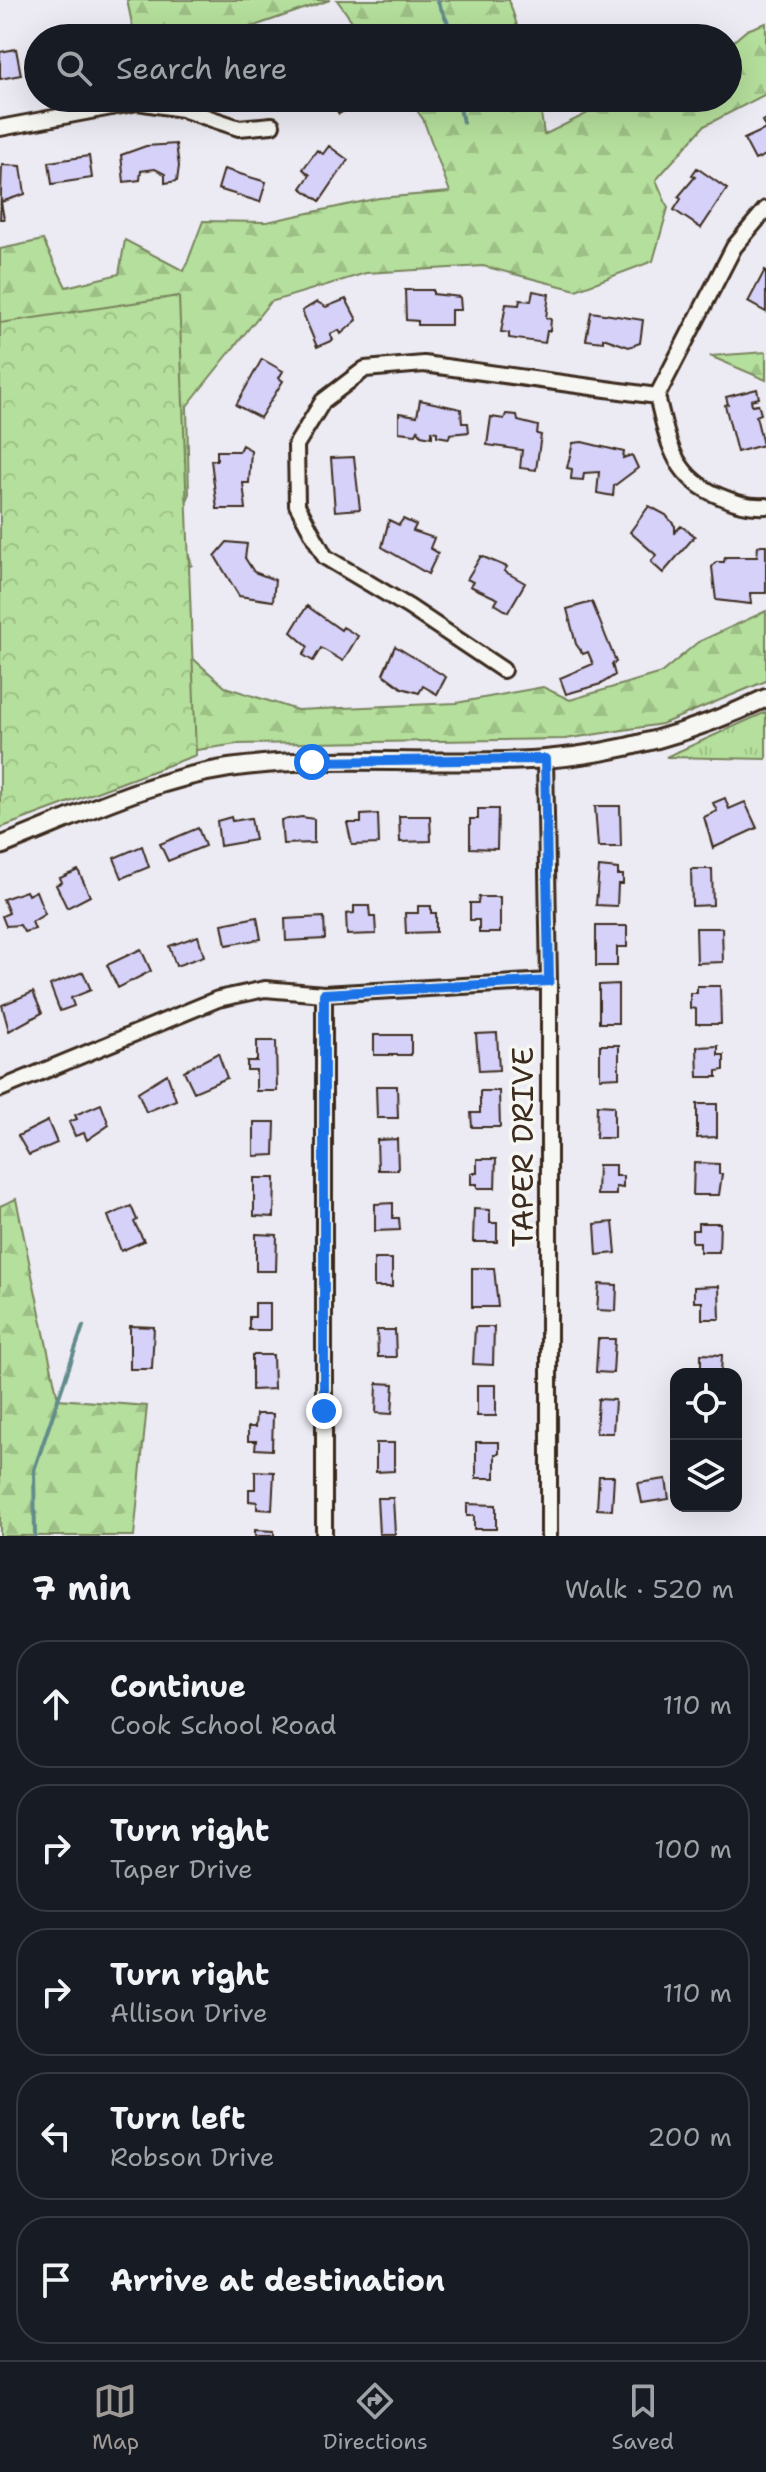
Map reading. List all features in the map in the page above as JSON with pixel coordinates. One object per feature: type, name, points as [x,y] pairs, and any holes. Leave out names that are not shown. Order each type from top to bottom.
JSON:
[{"type":"street","points":[[0,128],[85,112]]},
{"type":"street","points":[[191,112],[239,128],[272,125]]},
{"type":"street","points":[[766,209],[734,247],[657,396],[671,450],[696,486],[747,507],[766,506]]},
{"type":"street","points":[[503,670],[325,557],[297,505],[296,445],[323,401],[365,369],[424,364],[657,396]]},
{"type":"street","points":[[0,846],[111,801],[185,777],[232,768],[312,762],[545,759],[636,747],[687,733],[766,698]]},
{"type":"street","name":"TAPER DRIVE","points":[[545,759],[549,981],[549,1536]]},
{"type":"street","points":[[0,1089],[218,999],[265,989],[324,994],[549,981]]},
{"type":"street","points":[[324,994],[324,1536]]},
{"type":"green space","points":[[127,0],[330,0],[260,24],[132,24]]},
{"type":"green space","points":[[337,0],[509,0],[517,24],[354,24]]},
{"type":"green space","points":[[766,23],[766,94],[742,106],[742,34]]},
{"type":"green space","points":[[418,112],[541,112],[544,135],[590,112],[731,112],[704,126],[656,180],[668,208],[653,261],[576,290],[483,266],[366,273],[270,302],[187,406],[189,496],[177,521],[192,565],[167,578],[179,646],[225,687],[297,710],[456,703],[543,687],[570,700],[661,673],[698,642],[766,611],[766,681],[662,724],[565,739],[237,744],[184,752],[0,612],[0,249],[43,240],[66,287],[119,274],[125,240],[184,271],[203,221],[267,222],[379,198],[450,192]]},
{"type":"green space","points":[[179,296],[196,755],[0,828],[0,323]]},
{"type":"green space","points":[[766,352],[766,380],[710,356]]},
{"type":"green space","points":[[766,712],[766,759],[666,757]]},
{"type":"green space","points":[[16,1199],[58,1399],[147,1406],[134,1536],[0,1536],[0,1206]]},
{"type":"building","points":[[16,49],[21,75],[0,79],[0,52]]},
{"type":"building","points":[[766,129],[766,155],[755,160],[744,139]]},
{"type":"building","points":[[176,144],[179,166],[177,181],[165,183],[165,174],[155,169],[141,171],[140,180],[124,182],[121,155],[146,146]]},
{"type":"building","points":[[329,146],[348,160],[320,201],[301,188],[310,175],[303,169],[317,150],[323,154]]},
{"type":"building","points":[[89,156],[92,178],[52,184],[49,162]]},
{"type":"building","points":[[2,165],[21,166],[25,194],[1,202],[4,219],[0,219]]},
{"type":"building","points":[[697,168],[727,189],[701,228],[674,210],[681,199],[678,197],[695,177],[692,175]]},
{"type":"building","points":[[224,169],[266,182],[260,202],[218,189]]},
{"type":"building","points":[[766,271],[766,312],[748,302]]},
{"type":"building","points":[[405,290],[433,290],[433,294],[460,297],[461,310],[451,310],[451,325],[418,325],[418,321],[406,320]]},
{"type":"building","points":[[533,291],[549,294],[546,318],[551,319],[545,343],[509,338],[509,333],[501,332],[506,304],[519,305],[520,300],[531,301]]},
{"type":"building","points":[[346,299],[357,320],[341,334],[339,330],[330,334],[333,340],[317,347],[302,311],[317,302],[326,307]]},
{"type":"building","points":[[591,312],[643,320],[640,343],[629,347],[603,338],[603,342],[586,340]]},
{"type":"building","points":[[262,359],[283,371],[279,378],[283,381],[260,418],[236,405]]},
{"type":"building","points":[[757,389],[759,398],[751,400],[752,405],[758,404],[761,414],[756,416],[763,445],[737,452],[725,405],[728,404],[726,397]]},
{"type":"building","points":[[420,400],[461,409],[462,423],[468,423],[469,432],[450,434],[449,438],[437,436],[437,432],[432,431],[432,437],[421,435],[418,430],[416,434],[399,432],[399,413],[417,416]]},
{"type":"building","points":[[506,414],[517,415],[518,421],[538,426],[537,434],[541,435],[536,470],[520,468],[522,450],[487,445],[491,417],[504,419]]},
{"type":"building","points":[[582,442],[624,452],[623,458],[632,455],[638,468],[614,486],[613,496],[597,493],[599,472],[584,473],[583,480],[571,479],[572,469],[567,468],[573,443]]},
{"type":"building","points":[[242,445],[251,450],[249,483],[243,483],[246,509],[217,509],[211,460],[217,460],[217,451],[239,451]]},
{"type":"building","points":[[354,457],[360,509],[335,511],[331,458]]},
{"type":"building","points":[[649,506],[666,515],[675,526],[675,532],[681,526],[695,536],[663,573],[651,562],[656,555],[630,532]]},
{"type":"building","points":[[403,519],[416,525],[413,531],[434,538],[430,548],[438,553],[428,574],[382,547],[389,520],[399,525]]},
{"type":"building","points":[[227,542],[247,544],[245,558],[254,572],[275,580],[273,601],[239,596],[215,556]]},
{"type":"building","points":[[766,545],[766,593],[750,593],[751,604],[716,600],[712,567],[716,562],[724,562],[725,557],[757,557],[758,546]]},
{"type":"building","points":[[481,556],[507,567],[504,571],[525,583],[508,612],[495,604],[498,599],[470,586],[473,582],[467,579]]},
{"type":"building","points":[[592,602],[616,662],[612,664],[615,675],[601,684],[566,694],[560,678],[593,664],[588,652],[583,654],[576,644],[567,609]]},
{"type":"building","points":[[307,606],[341,630],[343,627],[358,636],[343,661],[321,648],[313,661],[303,655],[308,647],[291,632]]},
{"type":"building","points":[[395,646],[446,677],[437,694],[423,686],[419,693],[402,688],[383,674]]},
{"type":"building","points":[[725,798],[729,809],[745,802],[757,828],[713,848],[704,817],[717,811],[713,803]]},
{"type":"building","points":[[595,806],[620,806],[621,847],[598,847]]},
{"type":"building","points":[[478,809],[498,809],[497,849],[470,848],[470,819],[478,819]]},
{"type":"building","points":[[378,814],[379,844],[352,845],[347,823],[361,823],[361,815]]},
{"type":"building","points":[[399,816],[430,816],[431,841],[400,842]]},
{"type":"building","points":[[231,817],[232,821],[251,818],[255,840],[220,846],[217,821]]},
{"type":"building","points":[[314,819],[314,843],[283,844],[281,820]]},
{"type":"building","points":[[198,828],[205,846],[168,861],[160,844]]},
{"type":"building","points":[[142,846],[149,867],[122,878],[114,858]]},
{"type":"building","points":[[599,867],[618,869],[618,875],[623,875],[623,884],[618,884],[617,906],[596,905]]},
{"type":"building","points":[[691,869],[712,869],[713,905],[692,906]]},
{"type":"building","points":[[78,870],[90,896],[67,908],[56,885],[62,882],[60,878]]},
{"type":"building","points":[[26,891],[28,895],[36,891],[45,914],[32,922],[35,929],[24,932],[20,925],[6,926],[2,916],[9,913],[3,899]]},
{"type":"building","points":[[479,897],[500,897],[500,933],[479,933],[479,920],[470,920],[470,903],[478,903]]},
{"type":"building","points":[[354,906],[369,906],[370,917],[375,917],[376,934],[347,935],[346,914],[354,913]]},
{"type":"building","points":[[418,906],[431,906],[431,913],[436,913],[436,932],[406,933],[405,913],[418,913]]},
{"type":"building","points":[[257,917],[261,939],[226,945],[222,924]]},
{"type":"building","points":[[324,917],[325,939],[286,941],[285,919]]},
{"type":"building","points":[[596,926],[627,926],[627,947],[617,947],[617,966],[596,966]]},
{"type":"building","points":[[696,928],[722,928],[723,962],[697,963]]},
{"type":"building","points":[[198,936],[204,956],[176,966],[169,946]]},
{"type":"building","points":[[141,949],[151,971],[118,988],[107,965]]},
{"type":"building","points":[[83,972],[91,990],[71,998],[74,1006],[60,1011],[50,985]]},
{"type":"building","points":[[618,984],[618,1023],[599,1023],[599,985]]},
{"type":"building","points":[[697,986],[720,986],[721,1024],[696,1024],[696,1009],[690,1008],[690,993],[697,993]]},
{"type":"building","points":[[33,992],[42,1013],[9,1031],[2,1005]]},
{"type":"building","points":[[497,1033],[499,1070],[479,1071],[476,1034]]},
{"type":"building","points":[[374,1035],[411,1035],[411,1055],[374,1055]]},
{"type":"building","points":[[257,1041],[276,1041],[277,1091],[256,1091],[256,1070],[247,1070],[247,1061],[257,1061]]},
{"type":"building","points":[[600,1045],[619,1045],[619,1077],[600,1078]]},
{"type":"building","points":[[718,1046],[718,1055],[724,1055],[724,1070],[717,1071],[717,1077],[698,1077],[697,1047]]},
{"type":"building","points":[[218,1053],[227,1078],[194,1092],[184,1071]]},
{"type":"building","points":[[167,1074],[176,1100],[146,1112],[138,1092]]},
{"type":"building","points":[[376,1086],[397,1086],[398,1118],[377,1118]]},
{"type":"building","points":[[480,1091],[499,1091],[500,1127],[472,1127],[471,1113],[480,1113]]},
{"type":"building","points":[[101,1104],[109,1125],[87,1140],[84,1133],[75,1136],[69,1122],[77,1119],[75,1115]]},
{"type":"building","points":[[697,1104],[717,1104],[717,1137],[697,1138]]},
{"type":"building","points":[[597,1105],[614,1106],[614,1138],[596,1138]]},
{"type":"building","points":[[48,1121],[57,1143],[29,1155],[18,1136]]},
{"type":"building","points":[[254,1122],[275,1122],[274,1155],[254,1156]]},
{"type":"building","points":[[397,1139],[398,1170],[378,1170],[377,1140]]},
{"type":"building","points":[[477,1159],[496,1159],[495,1188],[477,1188],[477,1184],[471,1184],[471,1173],[477,1173]]},
{"type":"building","points":[[694,1163],[719,1164],[719,1174],[722,1174],[719,1195],[693,1195]]},
{"type":"building","points":[[598,1165],[615,1165],[615,1176],[623,1176],[623,1188],[616,1187],[616,1195],[597,1195]]},
{"type":"building","points":[[254,1178],[275,1178],[274,1217],[254,1216]]},
{"type":"building","points":[[393,1203],[393,1218],[399,1218],[400,1230],[375,1231],[375,1204]]},
{"type":"building","points":[[131,1206],[137,1220],[134,1222],[144,1241],[121,1251],[108,1216]]},
{"type":"building","points":[[474,1209],[490,1210],[490,1223],[497,1223],[497,1242],[473,1242]]},
{"type":"building","points":[[613,1222],[616,1253],[597,1255],[595,1224]]},
{"type":"building","points":[[698,1223],[720,1223],[719,1252],[700,1252],[700,1242],[692,1242],[692,1230],[698,1230]]},
{"type":"building","points":[[256,1234],[277,1235],[276,1271],[256,1271]]},
{"type":"building","points":[[374,1259],[392,1259],[392,1287],[374,1287]]},
{"type":"building","points":[[472,1268],[494,1268],[498,1307],[472,1307]]},
{"type":"building","points":[[599,1284],[617,1285],[616,1311],[597,1310]]},
{"type":"building","points":[[719,1286],[720,1319],[702,1319],[702,1302],[694,1302],[694,1287]]},
{"type":"building","points":[[255,1303],[270,1303],[270,1330],[249,1330],[249,1317],[255,1317]]},
{"type":"building","points":[[130,1326],[154,1327],[152,1369],[130,1369]]},
{"type":"building","points":[[475,1327],[494,1327],[493,1365],[473,1364]]},
{"type":"building","points":[[377,1330],[395,1330],[396,1357],[378,1357]]},
{"type":"building","points":[[598,1339],[615,1339],[613,1373],[596,1372]]},
{"type":"building","points":[[701,1354],[722,1355],[721,1368],[701,1368]]},
{"type":"building","points":[[252,1355],[273,1355],[274,1389],[252,1390]]},
{"type":"building","points":[[377,1383],[394,1384],[392,1414],[376,1413]]},
{"type":"building","points":[[477,1385],[496,1385],[496,1416],[477,1416]]},
{"type":"building","points":[[598,1399],[615,1400],[613,1433],[596,1433]]},
{"type":"building","points":[[256,1414],[273,1414],[272,1450],[255,1449],[256,1441],[248,1441],[248,1427],[255,1427]]},
{"type":"building","points":[[476,1442],[499,1442],[499,1454],[495,1454],[495,1478],[476,1478]]},
{"type":"building","points":[[376,1443],[394,1443],[394,1471],[376,1472]]},
{"type":"building","points":[[255,1471],[274,1472],[272,1510],[257,1509],[257,1502],[249,1501],[249,1489],[255,1489]]},
{"type":"building","points":[[599,1476],[614,1476],[612,1510],[597,1509]]},
{"type":"building","points":[[666,1479],[669,1499],[642,1503],[638,1483]]},
{"type":"building","points":[[377,1498],[393,1498],[395,1534],[379,1534]]},
{"type":"building","points":[[467,1504],[496,1505],[496,1529],[474,1529],[474,1516],[467,1516]]},
{"type":"building","points":[[255,1530],[274,1531],[274,1536],[255,1536]]},
{"type":"waterway","points":[[437,0],[448,24]]},
{"type":"waterway","points":[[461,112],[463,122]]},
{"type":"waterway","points":[[35,1536],[34,1470],[83,1326]]},
{"type":"route","points":[[312,762],[545,759],[549,981],[324,994],[324,1411]]}]
